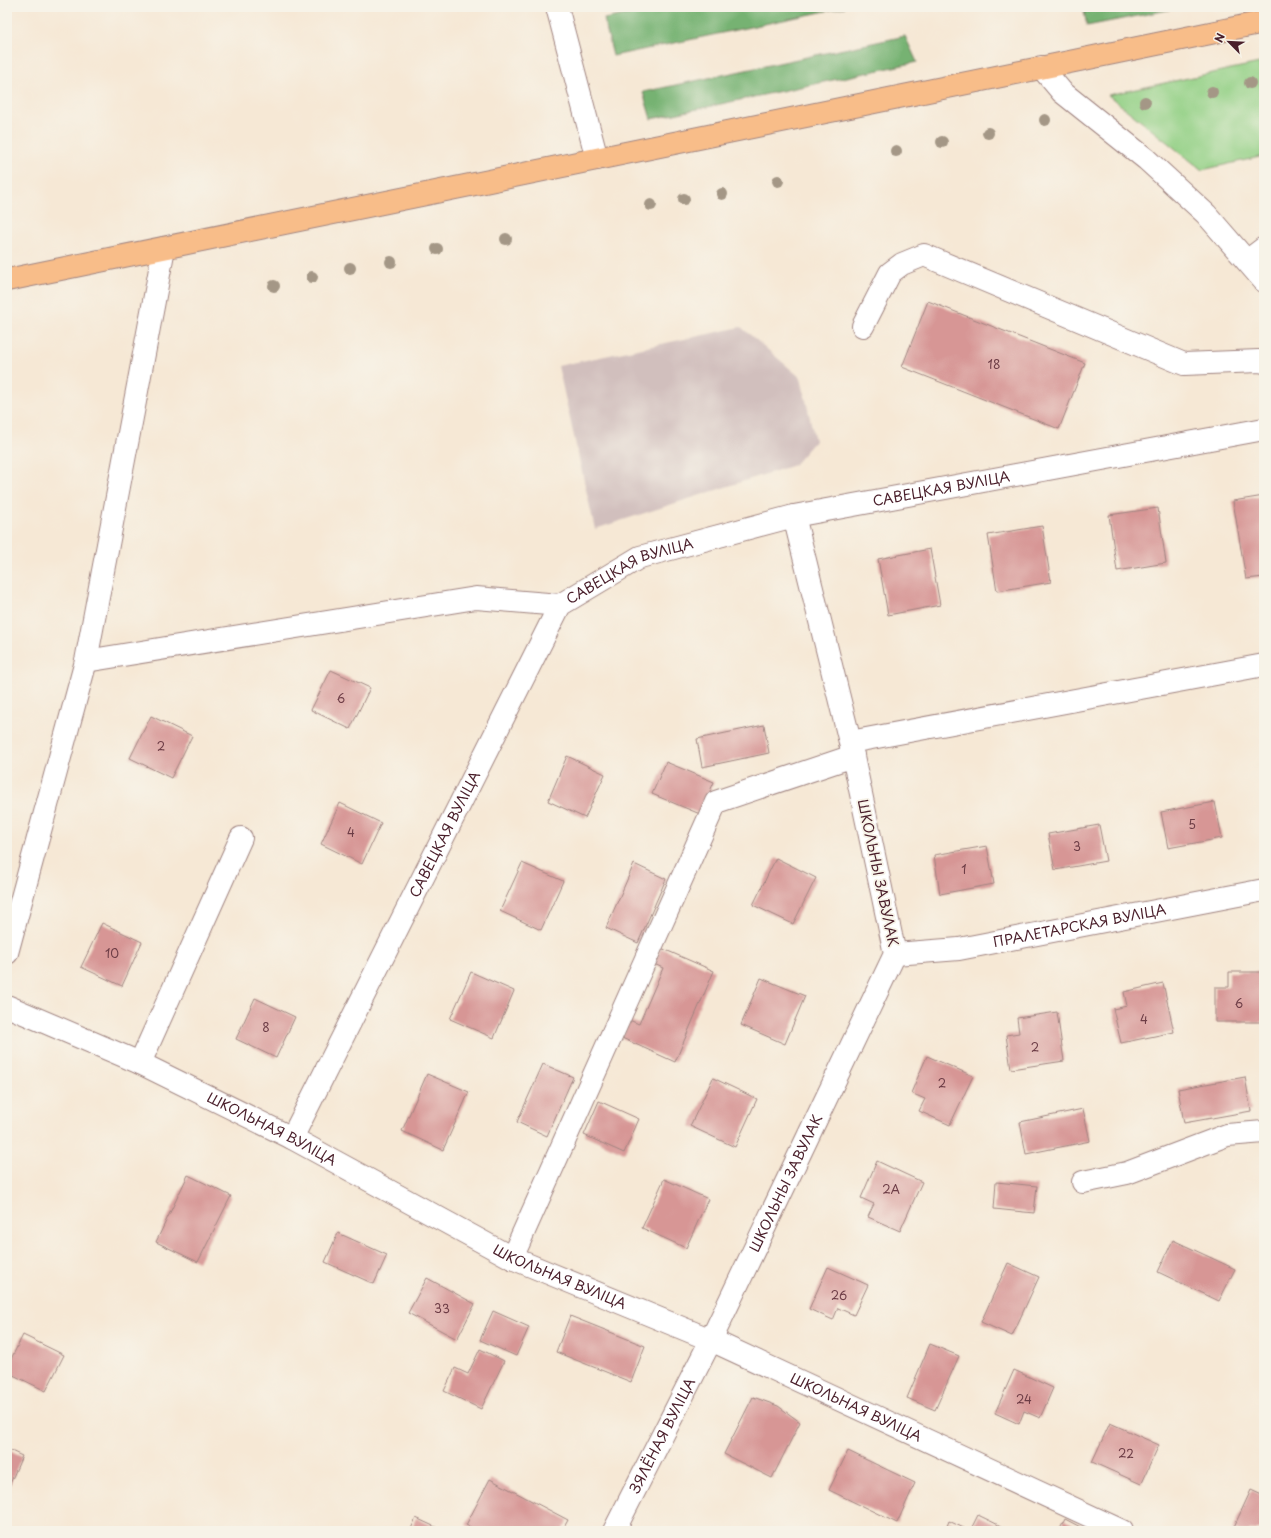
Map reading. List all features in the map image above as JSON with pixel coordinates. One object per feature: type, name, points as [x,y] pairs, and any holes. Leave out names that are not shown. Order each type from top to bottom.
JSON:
[{"type":"main road","points":[[7,280],[1264,22]]},
{"type":"street","points":[[557,7],[597,159]]},
{"type":"street","points":[[1041,68],[1062,92],[1146,159],[1206,214],[1264,281]]},
{"type":"street","points":[[7,953],[86,661],[164,248]]},
{"type":"street","points":[[1247,261],[1264,248]]},
{"type":"street","points":[[862,326],[890,273],[902,264],[924,255],[1184,364],[1264,362]]},
{"type":"street","name":"САВЕЦКАЯ ВУЛІЦА","points":[[292,1138],[560,605],[640,557],[794,516],[1264,429]]},
{"type":"street","name":"ШКОЛЬНЫ ЗАВУЛАК","points":[[710,1340],[895,954],[851,749],[794,516]]},
{"type":"street","points":[[86,661],[476,598],[560,605]]},
{"type":"street","points":[[512,1258],[716,802],[851,749],[1264,665]]},
{"type":"street","points":[[140,1063],[241,838]]},
{"type":"street","name":"ПРАЛЕТАРСКАЯ ВУЛІЦА","points":[[895,954],[959,949],[1264,890]]},
{"type":"street","name":"ШКОЛЬНАЯ ВУЛІЦА","points":[[7,1006],[140,1063],[292,1138],[512,1258],[710,1340],[1122,1531]]},
{"type":"street","points":[[1083,1182],[1127,1173],[1227,1135],[1264,1132]]},
{"type":"street","name":"ЗЯЛЁНАЯ ВУЛІЦА","points":[[614,1531],[710,1340]]},
{"type":"shaded area","points":[[741,327],[801,378],[815,441],[794,465],[595,529],[558,366]]},
{"type":"green space","points":[[663,7],[845,7],[613,56],[604,19]]},
{"type":"green space","points":[[1083,7],[1183,7],[1087,26]]},
{"type":"green space","points":[[905,36],[917,62],[651,119],[643,92]]},
{"type":"green space","points":[[1264,62],[1264,156],[1202,170],[1108,95]]},
{"type":"building","points":[[928,301],[1085,363],[1059,429],[902,367]]},
{"type":"building","points":[[1264,496],[1264,577],[1246,579],[1233,501]]},
{"type":"building","points":[[1158,508],[1166,563],[1117,571],[1109,515]]},
{"type":"building","points":[[1042,526],[1051,582],[997,591],[988,535]]},
{"type":"building","points":[[930,549],[940,605],[888,615],[878,559]]},
{"type":"building","points":[[331,670],[370,688],[350,729],[311,710]]},
{"type":"building","points":[[151,716],[192,736],[171,778],[130,758]]},
{"type":"building","points":[[764,725],[769,753],[702,767],[697,739]]},
{"type":"building","points":[[567,756],[605,774],[585,818],[548,801]]},
{"type":"building","points":[[666,762],[714,782],[700,814],[652,794]]},
{"type":"building","points":[[1215,802],[1222,838],[1168,848],[1161,812]]},
{"type":"building","points":[[340,803],[381,823],[362,864],[321,844]]},
{"type":"building","points":[[1099,825],[1106,861],[1055,870],[1048,834]]},
{"type":"building","points":[[987,846],[994,884],[940,894],[934,855]]},
{"type":"building","points":[[776,858],[816,878],[793,924],[753,905]]},
{"type":"building","points":[[522,863],[563,881],[541,930],[500,911]]},
{"type":"building","points":[[634,864],[666,879],[638,943],[606,928]]},
{"type":"building","points":[[102,923],[142,942],[122,986],[81,967]]},
{"type":"building","points":[[661,948],[714,971],[675,1062],[622,1038],[629,1020],[639,1024],[663,968],[654,964]]},
{"type":"building","points":[[471,972],[514,991],[494,1038],[450,1019]]},
{"type":"building","points":[[1229,972],[1264,972],[1264,1022],[1215,1022],[1215,987],[1229,987]]},
{"type":"building","points":[[761,978],[805,996],[785,1044],[741,1025]]},
{"type":"building","points":[[1163,983],[1174,1032],[1121,1043],[1113,1009],[1127,1006],[1124,992]]},
{"type":"building","points":[[255,998],[295,1017],[276,1058],[236,1039]]},
{"type":"building","points":[[1057,1012],[1064,1061],[1011,1069],[1006,1035],[1019,1033],[1017,1018]]},
{"type":"building","points":[[927,1056],[973,1076],[950,1125],[919,1111],[925,1099],[911,1093]]},
{"type":"building","points":[[543,1064],[573,1077],[547,1136],[517,1122]]},
{"type":"building","points":[[427,1074],[469,1092],[443,1150],[402,1131]]},
{"type":"building","points":[[1245,1077],[1251,1111],[1184,1123],[1178,1089]]},
{"type":"building","points":[[713,1078],[757,1099],[735,1147],[690,1126]]},
{"type":"building","points":[[599,1101],[639,1119],[624,1153],[584,1135]]},
{"type":"building","points":[[1083,1109],[1090,1141],[1026,1154],[1020,1122]]},
{"type":"building","points":[[877,1161],[922,1182],[900,1231],[868,1217],[874,1204],[861,1198]]},
{"type":"building","points":[[188,1175],[231,1196],[198,1262],[156,1242]]},
{"type":"building","points":[[664,1179],[708,1199],[686,1248],[642,1228]]},
{"type":"building","points":[[996,1182],[1037,1186],[1034,1213],[994,1209]]},
{"type":"building","points":[[338,1233],[387,1255],[374,1284],[325,1262]]},
{"type":"building","points":[[1173,1240],[1235,1269],[1219,1301],[1158,1272]]},
{"type":"building","points":[[1008,1263],[1039,1277],[1012,1336],[981,1322]]},
{"type":"building","points":[[828,1267],[868,1285],[854,1315],[838,1308],[833,1320],[809,1309]]},
{"type":"building","points":[[427,1278],[475,1304],[457,1339],[408,1313]]},
{"type":"building","points":[[493,1311],[529,1327],[516,1356],[480,1340]]},
{"type":"building","points":[[570,1316],[645,1346],[631,1382],[556,1352]]},
{"type":"building","points":[[23,1335],[64,1355],[46,1391],[7,1372],[7,1367]]},
{"type":"building","points":[[930,1344],[959,1356],[935,1410],[907,1398]]},
{"type":"building","points":[[480,1349],[504,1361],[481,1409],[444,1391],[455,1368],[468,1374]]},
{"type":"building","points":[[1014,1370],[1053,1388],[1040,1418],[1024,1411],[1019,1424],[995,1413]]},
{"type":"building","points":[[753,1397],[778,1406],[800,1422],[772,1478],[724,1454]]},
{"type":"building","points":[[1110,1423],[1159,1445],[1141,1484],[1092,1462]]},
{"type":"building","points":[[7,1449],[22,1456],[7,1491]]},
{"type":"building","points":[[848,1451],[915,1483],[897,1523],[829,1490]]},
{"type":"building","points":[[490,1479],[568,1520],[562,1531],[478,1531],[466,1525]]},
{"type":"building","points":[[1251,1490],[1264,1496],[1264,1531],[1232,1531]]},
{"type":"building","points":[[978,1515],[1011,1531],[970,1531]]},
{"type":"building","points":[[416,1518],[444,1531],[410,1531]]},
{"type":"building","points":[[1065,1519],[1088,1531],[1059,1531]]},
{"type":"building","points":[[949,1521],[970,1531],[945,1531]]}]
